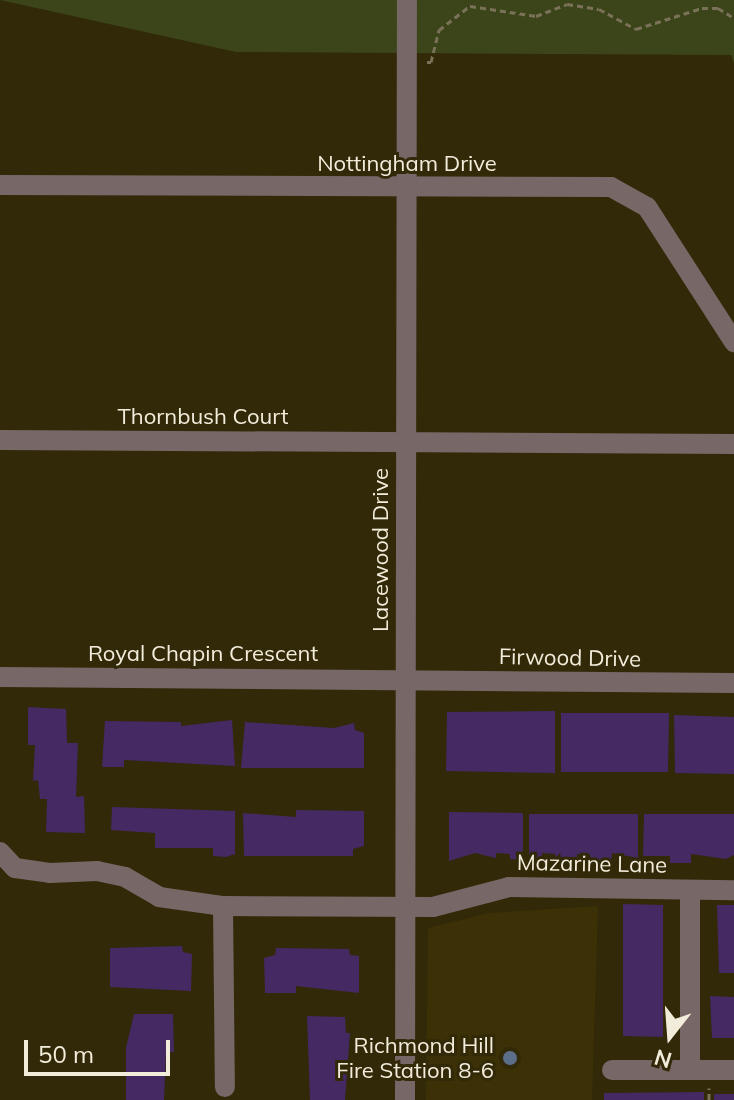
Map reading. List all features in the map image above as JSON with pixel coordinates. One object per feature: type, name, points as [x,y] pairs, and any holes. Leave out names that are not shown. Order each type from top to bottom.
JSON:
[{"type":"street","name":"Lacewood Drive","points":[[405,1100],[407,0]]},
{"type":"street","name":"Nottingham Drive","points":[[0,185],[611,187],[631,194],[647,207],[734,342]]},
{"type":"street","name":"Thornbush Court","points":[[0,440],[406,443]]},
{"type":"street","points":[[406,443],[734,444]]},
{"type":"street","name":"Royal Chapin Crescent","points":[[0,677],[405,680]]},
{"type":"street","name":"Firwood Drive","points":[[405,680],[734,683]]},
{"type":"street","points":[[0,852],[15,868],[50,873],[97,871],[125,877],[159,897],[223,906],[405,906]]},
{"type":"street","name":"Mazarine Lane","points":[[405,906],[454,904],[509,887],[734,890]]},
{"type":"street","points":[[690,890],[690,1069]]},
{"type":"street","points":[[223,906],[225,1087]]},
{"type":"street","points":[[612,1070],[734,1070]]},
{"type":"path","points":[[407,61],[431,62],[439,30],[470,6],[536,16],[577,6],[599,9],[636,29],[702,8],[718,8],[734,18]]},
{"type":"shaded area","points":[[598,906],[592,1100],[426,1100],[428,928],[489,913]]},
{"type":"green space","points":[[0,0],[734,0],[734,63],[731,55],[236,52]]},
{"type":"building","points":[[28,707],[66,709],[67,743],[78,743],[76,797],[84,796],[85,833],[46,832],[47,799],[40,799],[38,780],[33,781],[35,745],[28,745]]},
{"type":"building","points":[[555,711],[555,773],[446,771],[447,712]]},
{"type":"building","points":[[561,713],[669,713],[668,772],[561,772]]},
{"type":"building","points":[[674,715],[734,717],[734,774],[675,773]]},
{"type":"building","points":[[232,720],[235,766],[124,760],[124,767],[102,767],[105,721],[181,722],[181,726]]},
{"type":"building","points":[[245,722],[334,728],[354,723],[355,730],[364,733],[364,768],[241,768]]},
{"type":"building","points":[[112,807],[235,811],[235,854],[213,856],[213,848],[155,848],[155,833],[111,830]]},
{"type":"building","points":[[296,810],[364,811],[364,846],[353,849],[353,856],[244,856],[243,813],[296,817]]},
{"type":"building","points":[[449,812],[523,813],[523,860],[510,859],[510,854],[496,853],[496,858],[475,853],[449,861]]},
{"type":"building","points":[[529,814],[638,814],[638,858],[612,853],[611,862],[590,862],[590,854],[577,854],[577,862],[555,862],[555,854],[542,853],[542,862],[529,860]]},
{"type":"building","points":[[644,814],[734,814],[734,855],[726,859],[691,854],[691,863],[670,863],[670,856],[643,856]]},
{"type":"building","points":[[623,904],[663,905],[663,1037],[623,1036]]},
{"type":"building","points":[[717,905],[734,905],[734,973],[719,973]]},
{"type":"building","points":[[182,946],[183,952],[192,954],[191,991],[110,987],[110,948]]},
{"type":"building","points":[[276,948],[349,949],[350,955],[359,956],[359,993],[296,986],[296,993],[265,993],[264,958],[275,955]]},
{"type":"building","points":[[710,996],[734,997],[734,1038],[712,1038]]},
{"type":"building","points":[[134,1014],[173,1014],[174,1052],[166,1052],[164,1100],[126,1100],[126,1048]]},
{"type":"building","points":[[307,1016],[345,1017],[346,1033],[350,1033],[345,1100],[310,1100]]},
{"type":"building","points":[[704,1092],[704,1100],[604,1100],[604,1093]]},
{"type":"building","points":[[714,1094],[734,1094],[734,1100],[714,1100]]},
{"type":"place","name":"Richmond Hill Fire Station 8-6","points":[[510,1058]]}]
